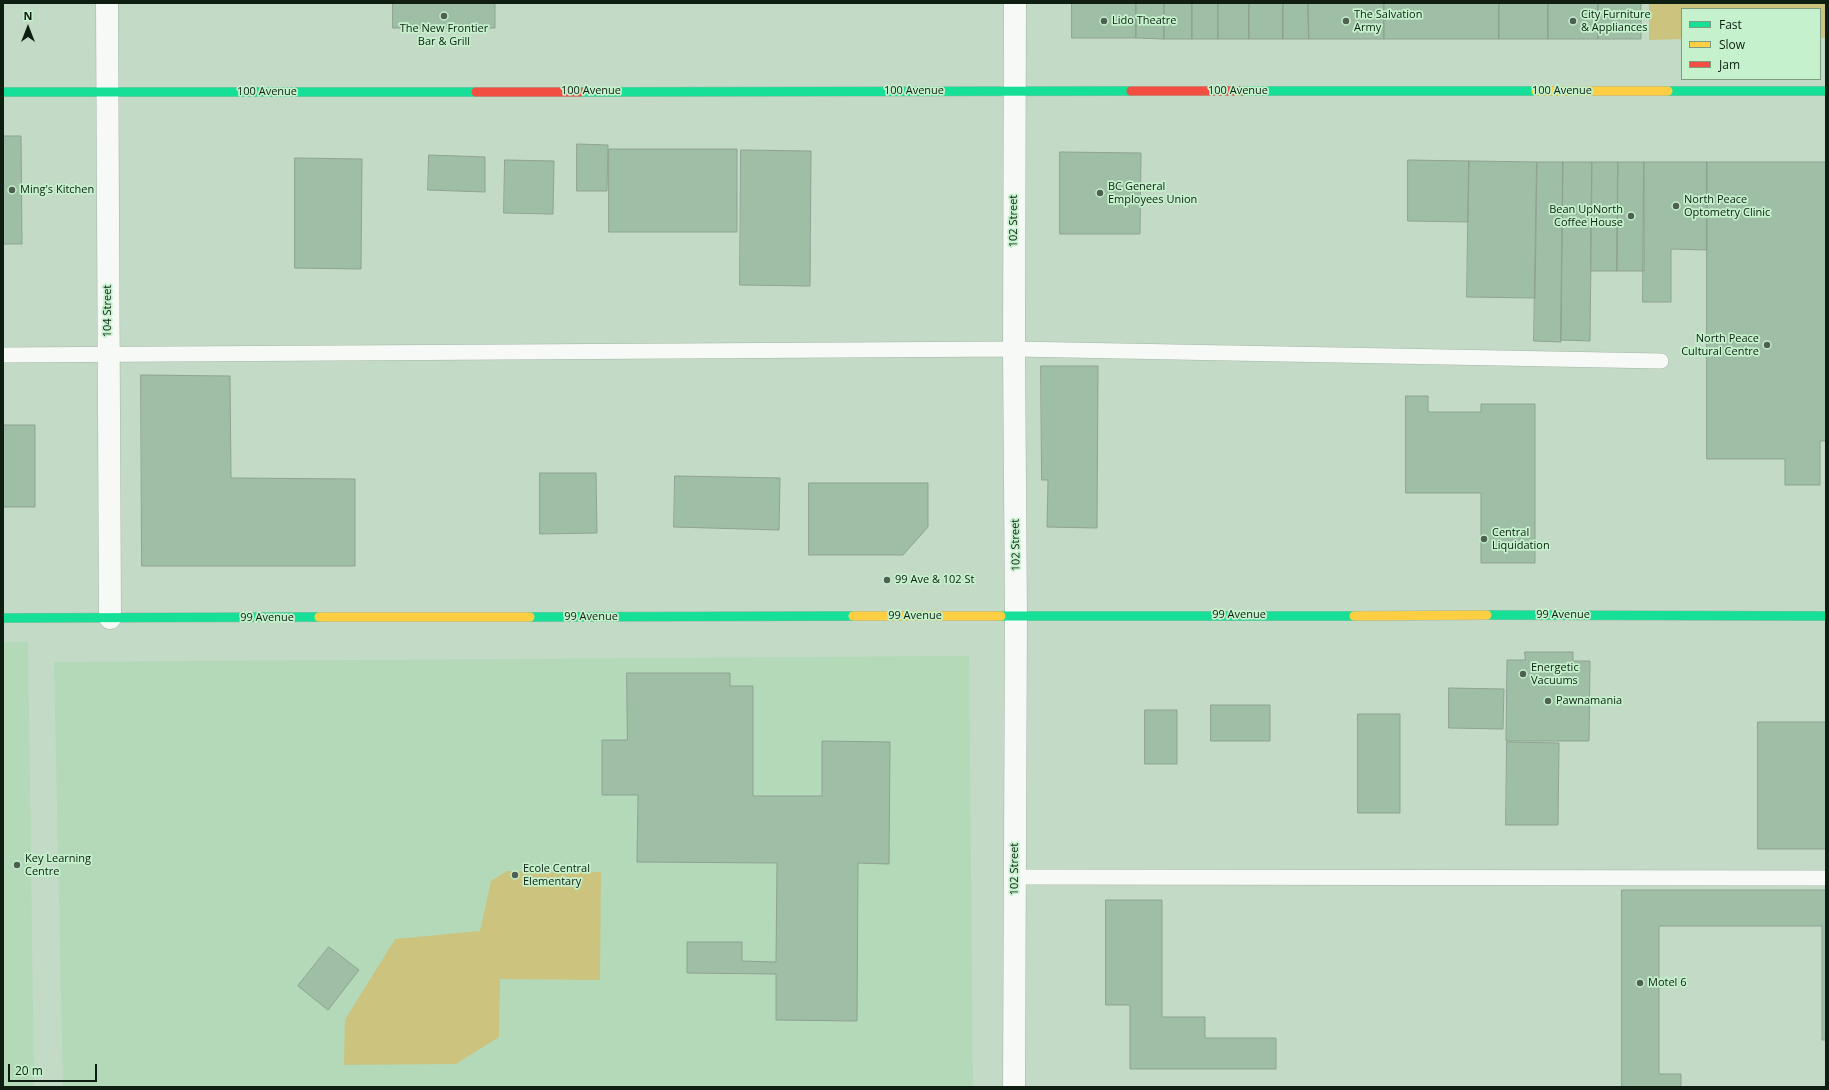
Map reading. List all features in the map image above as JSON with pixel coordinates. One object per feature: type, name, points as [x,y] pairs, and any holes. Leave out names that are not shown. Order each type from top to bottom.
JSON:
[{"type":"street","name":"104 Street","points":[[107,3],[110,618]]},
{"type":"street","name":"102 Street","points":[[1014,1087],[1016,616],[1014,349],[1015,3]]},
{"type":"street","name":"100 Avenue","points":[[3,92],[1826,91]]},
{"type":"street","name":"99 Avenue","points":[[3,618],[1647,614],[1826,616]]},
{"type":"lane","points":[[3,355],[1014,349],[1661,360]]},
{"type":"lane","points":[[1015,877],[1826,878]]},
{"type":"shaded area","points":[[1649,3],[1826,3],[1826,38],[1821,38],[1821,8],[1681,8],[1681,39],[1649,40]]},
{"type":"shaded area","name":"Key Learning Centre","points":[[3,642],[28,642],[34,1087],[3,1087]]},
{"type":"shaded area","name":"Ecole Central Elementary","points":[[969,656],[973,1087],[63,1087],[54,662]]},
{"type":"shaded area","points":[[507,871],[601,872],[600,980],[500,979],[499,1037],[456,1064],[344,1065],[345,1020],[395,939],[480,931],[491,881]]},
{"type":"building","name":"The New Frontier Bar & Grill","points":[[393,3],[495,3],[495,28],[393,28]]},
{"type":"building","name":"Lido Theatre","points":[[1072,3],[1136,3],[1136,38],[1072,38]]},
{"type":"building","points":[[1136,3],[1164,3],[1164,39],[1136,38]]},
{"type":"building","points":[[1164,3],[1192,3],[1192,39],[1164,39]]},
{"type":"building","points":[[1192,3],[1218,3],[1218,39],[1192,39]]},
{"type":"building","points":[[1218,3],[1249,3],[1249,39],[1218,39]]},
{"type":"building","points":[[1249,3],[1283,3],[1283,39],[1249,39]]},
{"type":"building","points":[[1283,3],[1308,3],[1309,39],[1283,39]]},
{"type":"building","name":"The Salvation Army","points":[[1308,3],[1384,3],[1384,39],[1309,39]]},
{"type":"building","points":[[1384,3],[1499,3],[1499,39],[1384,39]]},
{"type":"building","points":[[1499,3],[1548,3],[1548,39],[1499,39]]},
{"type":"building","name":"City Furniture & Appliances","points":[[1548,3],[1598,3],[1598,39],[1548,39]]},
{"type":"building","points":[[1598,3],[1641,3],[1641,39],[1598,39]]},
{"type":"building","name":"Ming's Kitchen","points":[[3,136],[21,136],[22,244],[3,244]]},
{"type":"building","points":[[577,144],[608,145],[607,191],[577,191]]},
{"type":"building","points":[[609,149],[737,149],[737,232],[609,232]]},
{"type":"building","points":[[741,150],[811,151],[810,286],[740,285]]},
{"type":"building","name":"BC General Employees Union","points":[[1060,152],[1141,153],[1140,234],[1060,234]]},
{"type":"building","points":[[429,155],[485,157],[485,192],[428,190]]},
{"type":"building","points":[[295,158],[362,159],[361,269],[295,268]]},
{"type":"building","points":[[505,160],[554,161],[553,214],[504,213]]},
{"type":"building","points":[[1408,160],[1469,161],[1468,222],[1408,221]]},
{"type":"building","points":[[1469,161],[1537,162],[1535,298],[1467,297]]},
{"type":"building","points":[[1537,162],[1563,162],[1561,342],[1534,341]]},
{"type":"building","points":[[1563,162],[1592,162],[1590,341],[1561,340]]},
{"type":"building","points":[[1592,162],[1618,162],[1617,271],[1591,271]]},
{"type":"building","name":"Bean UpNorth Coffee House","points":[[1618,162],[1644,162],[1644,271],[1617,271]]},
{"type":"building","name":"North Peace Optometry Clinic","points":[[1644,162],[1707,162],[1707,250],[1671,249],[1671,302],[1643,302]]},
{"type":"building","name":"North Peace Cultural Centre","points":[[1707,162],[1826,162],[1826,441],[1820,441],[1820,485],[1785,485],[1785,459],[1707,459]]},
{"type":"building","points":[[1041,366],[1098,366],[1097,528],[1047,527],[1048,480],[1042,480]]},
{"type":"building","points":[[141,375],[230,376],[231,478],[355,479],[355,566],[142,566]]},
{"type":"building","points":[[1406,396],[1428,396],[1428,412],[1481,412],[1481,404],[1535,404],[1535,563],[1481,563],[1481,493],[1406,493]]},
{"type":"building","points":[[3,425],[35,425],[35,507],[3,507]]},
{"type":"building","points":[[540,473],[596,473],[597,533],[540,534]]},
{"type":"building","points":[[675,476],[780,478],[779,530],[674,527]]},
{"type":"building","points":[[809,483],[928,483],[928,527],[903,555],[809,555]]},
{"type":"building","name":"Pawnamania","points":[[1525,652],[1573,652],[1573,661],[1590,661],[1589,741],[1506,741],[1507,660],[1525,660]]},
{"type":"building","points":[[627,673],[730,673],[730,686],[753,686],[753,796],[822,796],[822,741],[890,742],[889,864],[858,863],[857,1021],[776,1020],[776,974],[687,973],[687,942],[742,942],[742,961],[776,962],[777,863],[637,862],[638,795],[602,795],[602,740],[627,740]]},
{"type":"building","points":[[1449,688],[1504,689],[1503,729],[1449,728]]},
{"type":"building","points":[[1211,705],[1270,705],[1270,741],[1211,741]]},
{"type":"building","points":[[1145,710],[1177,710],[1177,764],[1145,764]]},
{"type":"building","points":[[1358,714],[1400,714],[1400,813],[1358,813]]},
{"type":"building","points":[[1758,722],[1826,722],[1826,849],[1758,849]]},
{"type":"building","points":[[1507,742],[1559,743],[1558,825],[1506,825]]},
{"type":"building","name":"Motel 6","points":[[1622,890],[1826,890],[1826,1040],[1822,1040],[1822,926],[1659,926],[1659,1074],[1681,1074],[1681,1087],[1622,1087]]},
{"type":"building","points":[[1106,900],[1162,900],[1162,1017],[1205,1017],[1205,1038],[1276,1038],[1276,1069],[1130,1069],[1130,1005],[1106,1005]]},
{"type":"building","points":[[329,947],[359,970],[328,1010],[298,986]]},
{"type":"traffic: fast","points":[[580,92],[1131,91]]},
{"type":"traffic: fast","points":[[1241,91],[1536,91]]},
{"type":"traffic: fast","points":[[1668,91],[1826,91]]},
{"type":"traffic: fast","points":[[3,92],[476,92]]},
{"type":"traffic: fast","points":[[1487,615],[1826,616]]},
{"type":"traffic: fast","points":[[530,617],[853,616]]},
{"type":"traffic: fast","points":[[1001,616],[1354,616]]},
{"type":"traffic: fast","points":[[3,618],[319,617]]},
{"type":"traffic: slow","points":[[1536,91],[1668,91]]},
{"type":"traffic: slow","points":[[1354,616],[1487,615]]},
{"type":"traffic: slow","points":[[853,616],[1001,616]]},
{"type":"traffic: slow","points":[[319,617],[530,617]]},
{"type":"traffic: jam","points":[[1131,91],[1241,91]]},
{"type":"traffic: jam","points":[[476,92],[580,92]]},
{"type":"place","name":"The New Frontier Bar & Grill","points":[[444,16]]},
{"type":"place","name":"Lido Theatre","points":[[1104,21]]},
{"type":"place","name":"The Salvation Army","points":[[1346,21]]},
{"type":"place","name":"City Furniture & Appliances","points":[[1573,21]]},
{"type":"place","name":"Ming's Kitchen","points":[[12,190]]},
{"type":"place","name":"BC General Employees Union","points":[[1100,193]]},
{"type":"place","name":"North Peace Optometry Clinic","points":[[1676,206]]},
{"type":"place","name":"Bean UpNorth Coffee House","points":[[1631,216]]},
{"type":"place","name":"North Peace Cultural Centre","points":[[1767,345]]},
{"type":"place","name":"Central Liquidation","points":[[1484,539]]},
{"type":"place","name":"99 Ave & 102 St","points":[[887,580]]},
{"type":"place","name":"Energetic Vacuums","points":[[1523,674]]},
{"type":"place","name":"Pawnamania","points":[[1548,701]]},
{"type":"place","name":"Key Learning Centre","points":[[17,865]]},
{"type":"place","name":"Ecole Central Elementary","points":[[515,875]]},
{"type":"place","name":"Motel 6","points":[[1640,983]]}]
